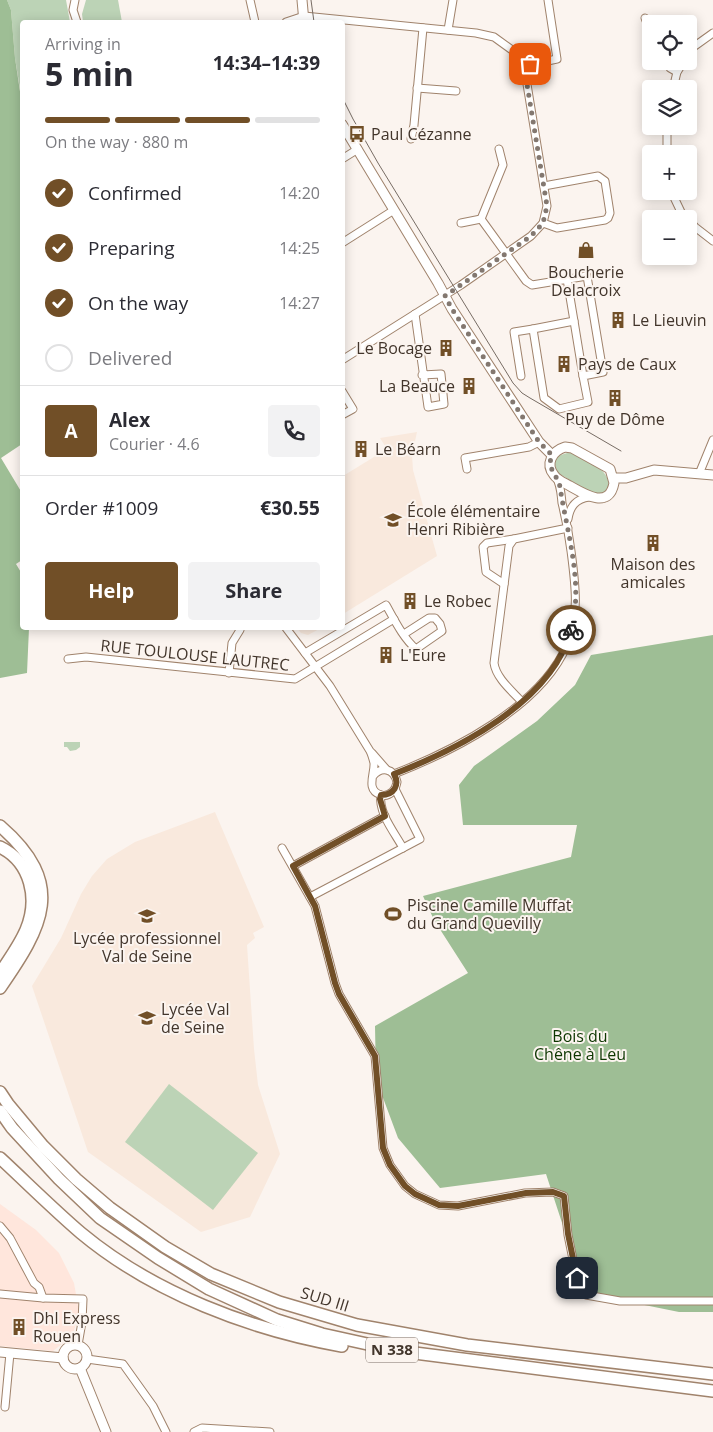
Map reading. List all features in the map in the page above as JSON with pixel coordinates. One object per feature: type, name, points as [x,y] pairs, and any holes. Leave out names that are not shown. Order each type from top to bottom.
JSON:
[{"type":"highway","points":[[0,826],[27,853],[40,879],[43,898],[40,919],[22,956],[0,988]]},
{"type":"highway","points":[[0,846],[8,850],[28,874],[32,906],[26,930],[0,973]]},
{"type":"highway","name":"SUD III","points":[[0,1092],[43,1146],[76,1179],[110,1208],[165,1247],[211,1274],[279,1302],[357,1325],[467,1345],[713,1374]]},
{"type":"highway","name":"SUD III","points":[[0,1111],[12,1128],[100,1218],[158,1258],[209,1289],[277,1320],[322,1334],[390,1350],[713,1391]]},
{"type":"highway","points":[[0,1158],[81,1233],[124,1264],[182,1295],[223,1314],[304,1340],[362,1350],[431,1356]]},
{"type":"street","points":[[75,0],[73,10],[76,20]]},
{"type":"street","points":[[250,0],[255,20]]},
{"type":"street","points":[[302,0],[304,19],[317,20]]},
{"type":"street","points":[[448,30],[451,5],[454,0]]},
{"type":"street","points":[[524,66],[557,59],[548,0]]},
{"type":"street","points":[[345,22],[476,33],[494,37],[512,50],[524,66],[547,206],[543,223],[531,236],[445,296],[345,358]]},
{"type":"street","points":[[411,139],[423,28]]},
{"type":"street","points":[[697,44],[713,33]]},
{"type":"street","points":[[674,70],[678,72],[676,80]]},
{"type":"street","points":[[417,88],[456,91]]},
{"type":"street","points":[[345,129],[452,309],[539,442],[552,455]]},
{"type":"street","points":[[345,157],[358,149]]},
{"type":"street","points":[[481,219],[503,165],[499,149]]},
{"type":"street","points":[[543,223],[557,228],[605,220],[610,213],[605,181],[598,176],[544,186]]},
{"type":"street","points":[[345,242],[394,210]]},
{"type":"street","points":[[461,223],[481,219]]},
{"type":"street","points":[[481,219],[526,280],[532,285],[587,276],[603,372],[583,376]]},
{"type":"street","points":[[697,229],[713,241]]},
{"type":"street","points":[[533,328],[544,398],[559,409],[588,402],[568,279]]},
{"type":"street","points":[[415,314],[422,375],[428,407],[444,404],[441,374],[422,375]]},
{"type":"street","points":[[521,376],[514,332],[574,321]]},
{"type":"street","points":[[345,397],[353,409],[345,413]]},
{"type":"street","points":[[699,474],[713,440]]},
{"type":"street","points":[[467,469],[465,458],[529,447],[539,442]]},
{"type":"street","points":[[394,774],[474,737],[522,702],[553,670],[568,644],[573,625],[575,586],[568,525],[560,485],[550,464],[552,455],[561,448],[572,448],[606,466],[612,472],[614,478],[614,485],[610,493],[601,498],[589,497],[574,503],[569,512],[568,525]]},
{"type":"street","points":[[614,478],[626,478],[654,470],[713,475]]},
{"type":"street","points":[[556,477],[589,497]]},
{"type":"street","points":[[504,584],[486,572],[483,547],[487,543],[514,539],[568,525]]},
{"type":"street","points":[[514,539],[509,546],[494,663],[495,670],[522,702]]},
{"type":"street","name":"RUE TOULOUSE LAUTREC","points":[[345,629],[386,605],[394,619],[411,645],[416,649],[442,632],[440,624],[435,618],[429,618],[404,634]]},
{"type":"street","name":"RUE TOULOUSE LAUTREC","points":[[68,659],[86,657],[295,679],[394,619]]},
{"type":"street","points":[[229,673],[232,643],[240,630]]},
{"type":"street","name":"RUE TOULOUSE LAUTREC","points":[[288,630],[330,686],[370,752],[386,770]]},
{"type":"street","name":"RUE TOULOUSE LAUTREC","points":[[305,653],[344,630]]},
{"type":"street","name":"RUE TOULOUSE LAUTREC","points":[[370,752],[374,764],[372,776]]},
{"type":"street","points":[[310,897],[420,838],[395,790],[397,782],[394,774],[386,770],[377,771],[372,776],[372,786],[376,793],[381,795],[388,794],[395,790]]},
{"type":"street","points":[[381,795],[380,799],[385,816],[403,848]]},
{"type":"street","points":[[293,866],[385,816]]},
{"type":"street","points":[[282,848],[315,906],[339,994],[375,1056],[383,1148],[390,1165],[405,1186],[415,1194],[439,1205],[458,1206],[526,1193],[553,1192],[564,1196],[568,1234],[577,1278],[586,1295],[620,1301],[713,1301]]},
{"type":"street","points":[[0,1226],[10,1238],[34,1283],[39,1287],[43,1298]]},
{"type":"street","points":[[0,1294],[83,1299],[78,1345]]},
{"type":"street","points":[[78,1345],[84,1349],[87,1359],[86,1363],[80,1368],[70,1367],[64,1358],[67,1348],[78,1345]]},
{"type":"street","points":[[0,1352],[64,1358]]},
{"type":"street","points":[[5,1407],[10,1353]]},
{"type":"street","points":[[87,1359],[123,1364],[153,1406],[166,1432]]},
{"type":"street","points":[[80,1368],[106,1432]]},
{"type":"street","points":[[194,1432],[202,1428],[270,1432]]},
{"type":"shaded area","name":"École élémentaire Henri Ribière","points":[[417,432],[412,455],[413,470],[437,556],[345,613],[345,475],[387,449],[380,438]]},
{"type":"shaded area","points":[[299,630],[317,630],[308,635],[301,633]]},
{"type":"shaded area","name":"Lycée Val de Seine","points":[[215,812],[264,927],[253,933],[255,938],[247,945],[254,1049],[258,1085],[280,1154],[250,1217],[201,1232],[88,1152],[32,986],[61,938],[81,894],[92,876],[107,859],[135,842]]},
{"type":"shaded area","points":[[0,1204],[36,1230],[59,1253],[74,1283],[79,1312],[73,1335],[53,1351],[0,1346]]},
{"type":"green space","points":[[0,0],[7,0],[11,10],[20,92],[20,445],[1,458],[20,490],[20,561],[16,564],[20,571],[20,630],[29,630],[27,673],[0,678]]},
{"type":"green space","points":[[7,0],[66,0],[70,20],[20,20],[20,89],[15,58],[11,10]]},
{"type":"green space","points":[[86,0],[118,0],[122,20],[83,20],[82,14]]},
{"type":"green space","points":[[570,452],[596,465],[601,470],[608,480],[609,487],[603,493],[595,495],[558,473],[555,464],[558,456]]},
{"type":"green space","name":"Bois du Chêne à Leu","points":[[713,635],[713,1312],[679,1312],[585,1293],[546,1174],[440,1188],[398,1138],[376,1079],[375,1026],[468,973],[434,920],[423,896],[571,857],[577,825],[463,825],[459,785],[474,766],[537,721],[575,685],[591,655]]},
{"type":"green space","points":[[64,742],[80,742],[80,747],[70,751],[67,747],[64,747]]},
{"type":"green space","points":[[169,1084],[258,1153],[213,1210],[125,1142]]},
{"type":"tram line","points":[[311,0],[314,20]]},
{"type":"tram line","points":[[345,103],[378,163],[513,383],[522,393],[621,451]]},
{"type":"way so far","points":[[530,64],[524,66],[547,206],[543,223],[531,236],[445,296],[539,442],[552,455],[550,464],[554,476],[560,485],[575,586],[575,604],[571,630]]},
{"type":"place","name":"Paul Cézanne","points":[[357,134]]},
{"type":"place","name":"Boucherie Delacroix","points":[[586,250]]},
{"type":"place","name":"Le Lieuvin","points":[[618,320]]},
{"type":"place","name":"Le Bocage","points":[[446,348]]},
{"type":"place","name":"Pays de Caux","points":[[564,364]]},
{"type":"place","name":"La Beauce","points":[[469,386]]},
{"type":"place","name":"Puy de Dôme","points":[[615,398]]},
{"type":"place","name":"Le Béarn","points":[[361,449]]},
{"type":"place","name":"École élémentaire Henri Ribière","points":[[393,520]]},
{"type":"place","name":"Maison des amicales","points":[[653,543]]},
{"type":"place","name":"Le Robec","points":[[410,601]]},
{"type":"place","name":"L'Eure","points":[[386,655]]},
{"type":"place","name":"Piscine Camille Muffat du Grand Quevilly","points":[[393,914]]},
{"type":"place","name":"Lycée professionnel Val de Seine","points":[[147,916]]},
{"type":"place","name":"Lycée Val de Seine","points":[[147,1018]]},
{"type":"place","name":"Dhl Express Rouen","points":[[19,1327]]},
{"type":"route","points":[[571,630],[568,644],[553,670],[522,702],[474,737],[394,774],[397,782],[395,790],[381,795],[380,799],[385,816],[293,866],[315,906],[339,994],[375,1056],[383,1148],[390,1165],[405,1186],[415,1194],[439,1205],[458,1206],[526,1193],[553,1192],[564,1196],[568,1234],[577,1278]]}]
